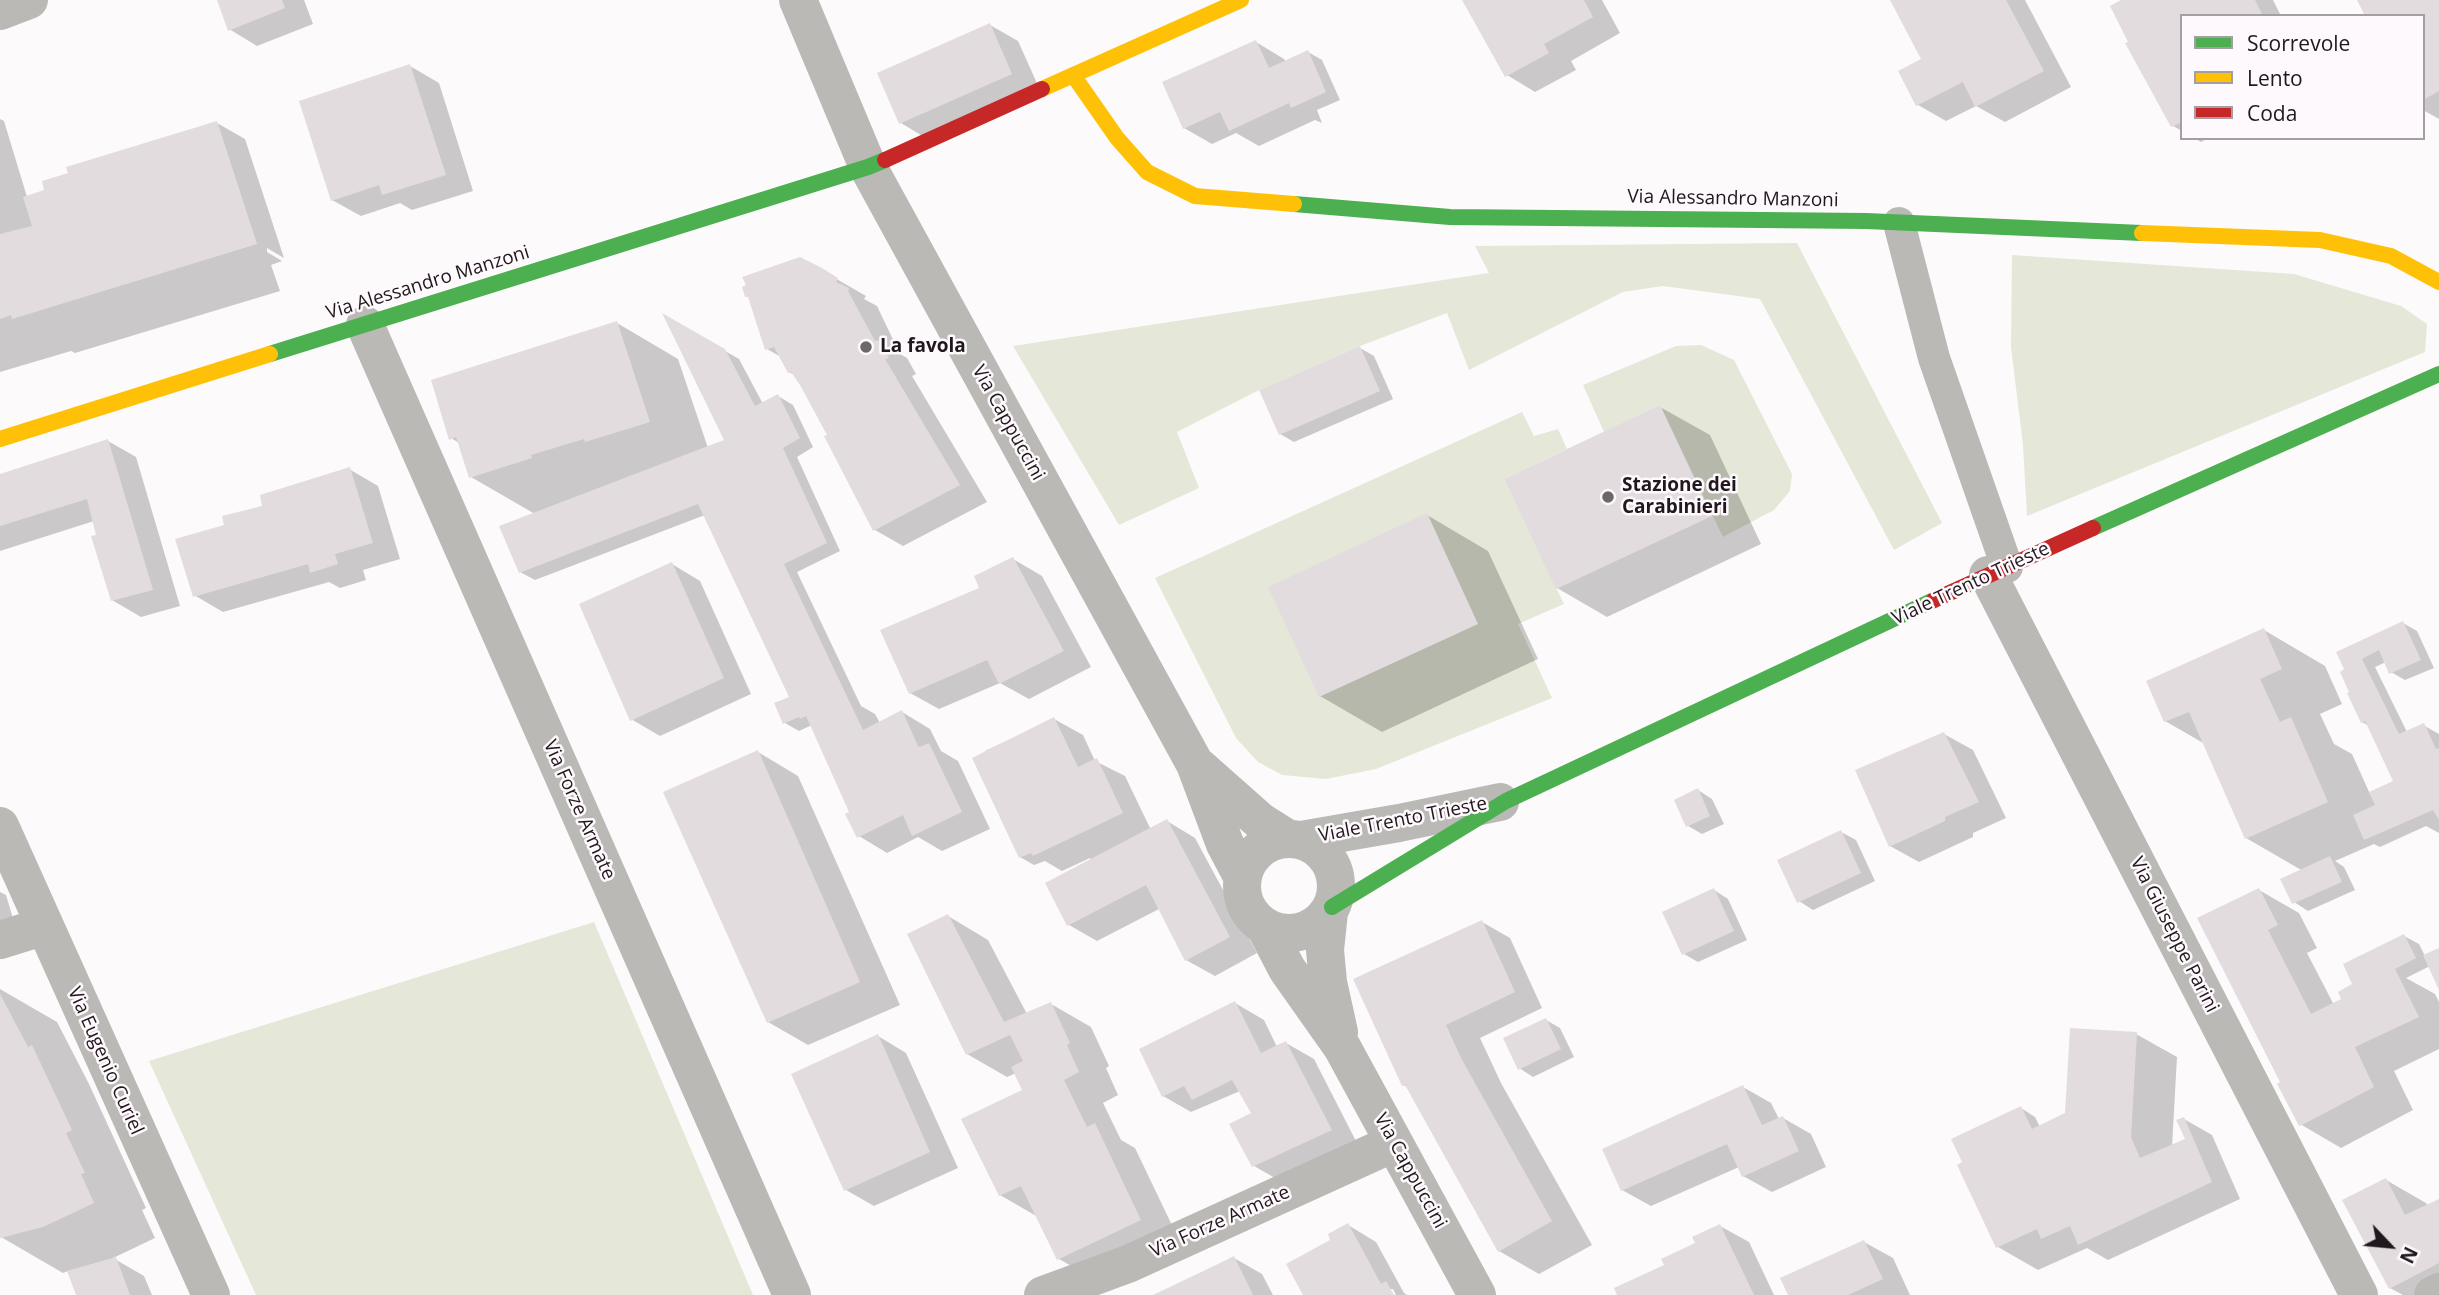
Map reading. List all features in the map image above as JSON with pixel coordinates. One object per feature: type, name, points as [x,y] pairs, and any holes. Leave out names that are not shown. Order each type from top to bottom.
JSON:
[{"type":"street","points":[[0,11],[29,0]]},
{"type":"street","name":"Via Cappuccini","points":[[798,0],[868,167],[1195,764],[1225,844],[1242,876]]},
{"type":"street","name":"Via Alessandro Manzoni","points":[[0,439],[868,167],[1241,0]]},
{"type":"street","name":"Via Alessandro Manzoni","points":[[1073,75],[1117,138],[1147,172],[1195,196],[1450,217],[1899,223],[2320,240],[2390,256],[2439,282]]},
{"type":"street","name":"Via Forze Armate","points":[[365,325],[792,1295]]},
{"type":"street","name":"Viale Trento Trieste","points":[[1330,909],[1506,801],[1998,571],[2439,374]]},
{"type":"street","name":"Via Giuseppe Parini","points":[[1998,571],[2359,1295]]},
{"type":"street","name":"Via Cappuccini","points":[[1195,764],[1259,821],[1294,839]]},
{"type":"street","name":"Viale Trento Trieste","points":[[1294,839],[1399,823],[1506,801]]},
{"type":"street","name":"Via Eugenio Curiel","points":[[0,826],[211,1295]]},
{"type":"street","points":[[1294,839],[1316,846],[1329,859],[1335,874],[1336,891],[1330,909],[1319,923],[1293,934],[1279,933],[1265,928],[1250,914],[1241,886],[1242,876],[1247,862],[1258,849],[1271,841],[1294,839]]},
{"type":"street","name":"Via Cappuccini","points":[[1330,909],[1325,950],[1342,1048]]},
{"type":"street","points":[[0,940],[45,926]]},
{"type":"street","name":"Via Cappuccini","points":[[1265,928],[1287,969],[1342,1048],[1477,1295]]},
{"type":"street","name":"Via Forze Armate","points":[[1042,1295],[1128,1264],[1394,1143]]},
{"type":"street","points":[[2433,1295],[2439,1292]]},
{"type":"lane","points":[[1899,223],[1934,358],[1998,571]]},
{"type":"shaded area","points":[[1797,243],[1942,523],[1894,550],[1760,299],[1663,286],[1623,292],[1469,370],[1447,313],[1360,346],[1259,390],[1177,432],[1199,488],[1119,525],[1013,346],[1489,273],[1475,246]]},
{"type":"shaded area","points":[[2012,255],[2294,274],[2401,306],[2427,324],[2425,352],[2027,516],[2023,445],[2011,347]]},
{"type":"shaded area","points":[[1701,345],[1734,360],[1792,474],[1790,491],[1774,510],[1723,537],[1660,405],[1604,432],[1583,385],[1676,346]]},
{"type":"shaded area","points":[[1522,412],[1534,436],[1558,429],[1567,449],[1504,479],[1564,604],[1518,624],[1552,698],[1376,769],[1326,779],[1282,775],[1258,762],[1236,738],[1155,578]]},
{"type":"shaded area","points":[[594,922],[753,1295],[256,1295],[149,1061]]},
{"type":"building","points":[[217,0],[282,0],[285,8],[228,31]]},
{"type":"building","points":[[1462,0],[1584,0],[1593,17],[1544,44],[1549,53],[1505,77]]},
{"type":"building","points":[[1890,0],[2006,0],[2044,71],[1975,107],[1963,82],[1916,106],[1898,71],[1921,59]]},
{"type":"building","points":[[2121,0],[2255,0],[2262,14],[2180,14],[2180,123],[2171,127],[2125,43],[2128,42],[2110,6]]},
{"type":"building","points":[[2357,0],[2439,0],[2439,91],[2425,99],[2425,14],[2364,14]]},
{"type":"building","points":[[990,23],[1012,74],[899,124],[877,73]]},
{"type":"building","points":[[1256,40],[1269,68],[1308,50],[1326,92],[1291,108],[1289,103],[1229,131],[1220,112],[1183,129],[1162,82]]},
{"type":"building","points":[[410,64],[446,175],[382,195],[379,185],[331,201],[299,101]]},
{"type":"building","points":[[217,121],[257,244],[12,319],[11,315],[0,319],[0,234],[32,226],[23,197],[44,190],[42,181],[68,173],[66,167]]},
{"type":"building","points":[[800,257],[838,278],[836,282],[849,288],[848,291],[875,341],[878,340],[889,358],[885,359],[960,485],[873,531],[800,385],[791,372],[788,373],[774,347],[765,350],[748,297],[745,297],[742,287],[746,285],[742,277]]},
{"type":"building","points":[[662,313],[725,349],[755,406],[778,394],[800,438],[783,448],[827,543],[784,564],[863,730],[902,710],[918,746],[929,743],[962,812],[912,836],[903,815],[857,838],[845,814],[849,812],[806,716],[783,724],[774,703],[789,697],[698,504],[519,573],[499,526],[724,440]]},
{"type":"building","points":[[617,321],[650,422],[531,455],[532,458],[469,478],[456,437],[449,440],[431,380]]},
{"type":"building","points":[[1360,346],[1380,391],[1279,435],[1259,390]]},
{"type":"building","name":"Stazione dei Carabinieri","points":[[1660,405],[1712,516],[1556,589],[1504,479]]},
{"type":"building","points":[[108,439],[153,590],[111,601],[91,536],[96,535],[87,499],[0,526],[0,474]]},
{"type":"building","points":[[350,467],[373,543],[335,554],[338,564],[310,573],[308,564],[193,597],[175,539],[224,525],[222,516],[262,506],[260,495]]},
{"type":"building","points":[[1427,513],[1478,624],[1319,697],[1268,587]]},
{"type":"building","points":[[1013,557],[1064,651],[999,684],[987,660],[909,694],[880,630],[979,588],[974,576]]},
{"type":"building","points":[[672,562],[724,678],[630,721],[579,604]]},
{"type":"building","points":[[2403,621],[2421,660],[2389,674],[2379,650],[2362,659],[2399,734],[2424,723],[2436,749],[2439,748],[2439,820],[2433,810],[2364,840],[2353,815],[2375,805],[2369,792],[2393,781],[2365,721],[2361,723],[2347,693],[2349,692],[2340,672],[2344,669],[2336,652]]},
{"type":"building","points":[[2264,628],[2282,669],[2260,679],[2280,722],[2291,717],[2328,802],[2245,839],[2189,712],[2164,722],[2146,681]]},
{"type":"building","points":[[1054,717],[1078,767],[1097,758],[1123,813],[1033,856],[1031,853],[1019,858],[972,758]]},
{"type":"building","points":[[1944,732],[1979,802],[1889,847],[1855,770]]},
{"type":"building","points":[[758,750],[860,982],[767,1023],[663,792]]},
{"type":"building","points":[[1698,788],[1710,816],[1686,827],[1674,800]]},
{"type":"building","points":[[1167,819],[1230,937],[1185,961],[1146,885],[1067,926],[1045,883]]},
{"type":"building","points":[[1841,830],[1861,873],[1797,903],[1777,860]]},
{"type":"building","points":[[2330,856],[2342,882],[2292,904],[2280,879]]},
{"type":"building","points":[[1714,888],[1734,931],[1682,955],[1662,912]]},
{"type":"building","points":[[2259,888],[2278,925],[2268,930],[2311,1014],[2341,999],[2338,992],[2352,984],[2343,964],[2404,934],[2416,958],[2395,969],[2419,1017],[2355,1047],[2374,1087],[2299,1126],[2277,1084],[2280,1082],[2197,918]]},
{"type":"building","points":[[948,914],[1004,1022],[1051,1002],[1070,1043],[1067,1045],[1079,1072],[1064,1080],[1087,1127],[1095,1123],[1141,1220],[1057,1260],[1021,1186],[999,1196],[961,1119],[1022,1090],[1011,1067],[1023,1061],[1010,1035],[966,1055],[907,934]]},
{"type":"building","points":[[1482,920],[1515,992],[1446,1025],[1461,1058],[1552,1221],[1498,1252],[1405,1085],[1402,1086],[1353,979]]},
{"type":"building","points":[[2439,948],[2439,990],[2423,955]]},
{"type":"building","points":[[0,994],[28,1047],[32,1045],[72,1130],[66,1133],[85,1173],[81,1174],[94,1203],[43,1227],[0,1238]]},
{"type":"building","points":[[1235,1001],[1261,1053],[1286,1041],[1332,1130],[1252,1167],[1229,1124],[1251,1113],[1232,1080],[1192,1100],[1184,1086],[1162,1097],[1139,1049]]},
{"type":"building","points":[[1546,1018],[1561,1049],[1518,1070],[1503,1038]]},
{"type":"building","points":[[2070,1028],[2137,1032],[2131,1137],[2140,1158],[2185,1139],[2176,1120],[2184,1117],[2212,1182],[2078,1245],[2070,1226],[2041,1239],[2037,1229],[1996,1248],[1957,1165],[1962,1162],[1951,1139],[2021,1106],[2032,1129],[2065,1113]]},
{"type":"building","points":[[878,1034],[930,1152],[844,1191],[791,1074]]},
{"type":"building","points":[[1743,1085],[1762,1125],[1783,1116],[1799,1151],[1742,1177],[1727,1144],[1621,1191],[1602,1149]]},
{"type":"building","points":[[2386,1178],[2405,1215],[2439,1199],[2439,1263],[2389,1289],[2342,1200]]},
{"type":"building","points":[[1348,1223],[1381,1284],[1386,1281],[1394,1295],[1303,1295],[1286,1264],[1330,1240],[1328,1234]]},
{"type":"building","points":[[1720,1224],[1754,1295],[1617,1295],[1614,1288],[1664,1265],[1661,1259],[1695,1243],[1692,1237]]},
{"type":"building","points":[[1864,1240],[1883,1279],[1848,1295],[1788,1295],[1780,1278]]},
{"type":"building","points":[[1234,1256],[1253,1295],[1153,1295],[1220,1263]]},
{"type":"building","points":[[116,1257],[130,1295],[76,1295],[67,1271]]},
{"type":"traffic: fast","points":[[270,354],[885,160]]},
{"type":"traffic: fast","points":[[1294,204],[1450,217],[1866,221],[2142,233]]},
{"type":"traffic: fast","points":[[2093,528],[2439,374]]},
{"type":"traffic: fast","points":[[1332,907],[1506,801],[1934,600]]},
{"type":"traffic: slow","points":[[1042,89],[1241,0]]},
{"type":"traffic: slow","points":[[1073,75],[1117,138],[1147,172],[1195,196],[1294,204]]},
{"type":"traffic: slow","points":[[2142,233],[2320,240],[2391,256],[2439,282]]},
{"type":"traffic: slow","points":[[0,439],[270,354]]},
{"type":"traffic: jam","points":[[885,160],[1042,89]]},
{"type":"traffic: jam","points":[[1934,600],[2093,528]]},
{"type":"place","name":"La favola","points":[[866,347]]},
{"type":"place","name":"Stazione dei Carabinieri","points":[[1608,497]]}]
